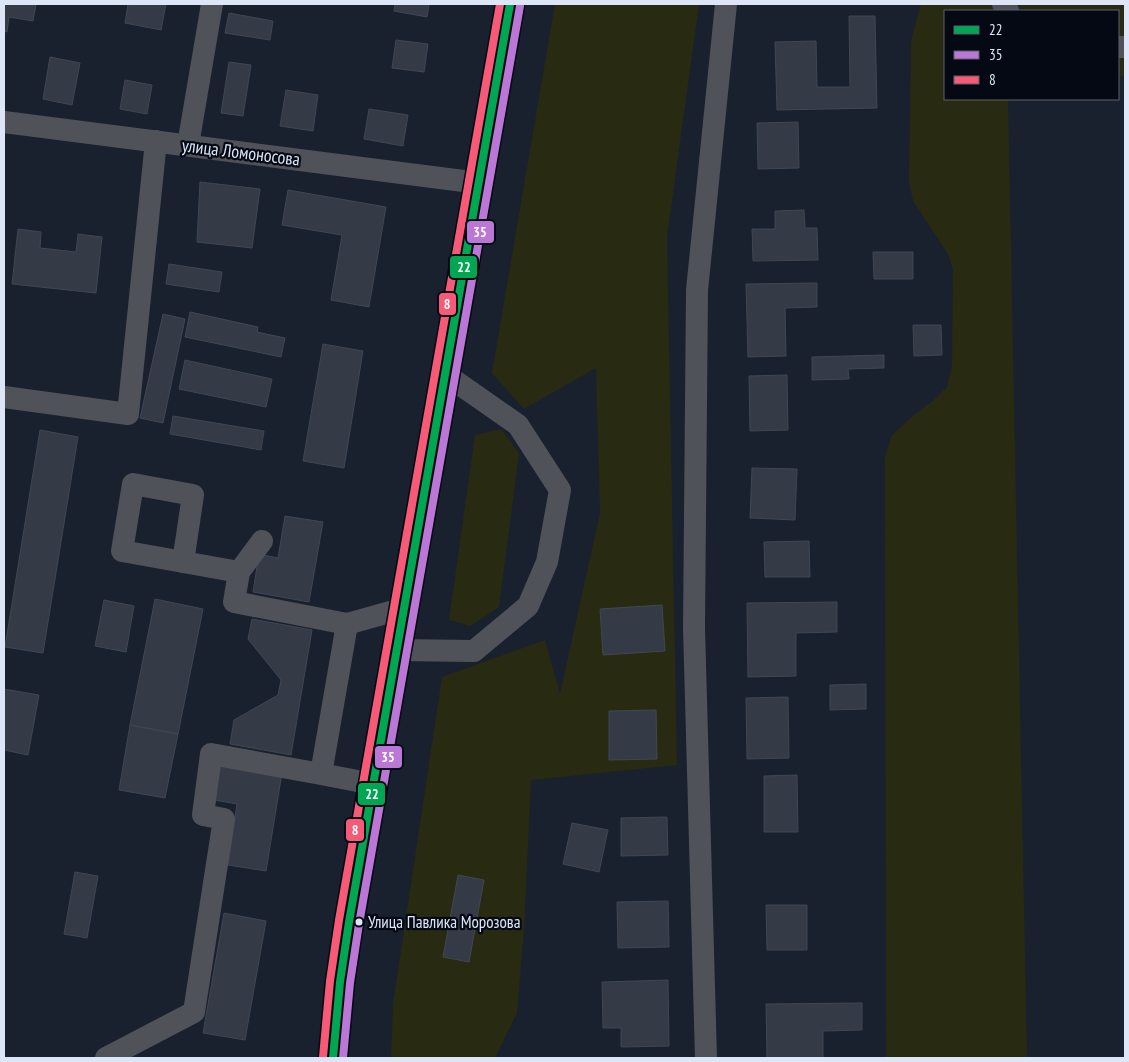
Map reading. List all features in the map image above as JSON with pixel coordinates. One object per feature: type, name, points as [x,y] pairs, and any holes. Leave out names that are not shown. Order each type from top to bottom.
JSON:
[{"type":"main road","points":[[333,1058],[340,982],[349,922],[510,4]]},
{"type":"street","points":[[188,145],[212,4]]},
{"type":"street","points":[[706,1058],[694,628],[698,290],[726,4]]},
{"type":"street","name":"улица Ломоносова","points":[[4,122],[479,183]]},
{"type":"street","points":[[4,397],[128,414],[156,141]]},
{"type":"street","points":[[397,650],[474,651],[528,606],[547,562],[560,490],[518,425],[445,374]]},
{"type":"street","points":[[262,541],[239,572],[234,602],[347,624],[404,608]]},
{"type":"street","points":[[183,562],[239,572]]},
{"type":"street","points":[[321,774],[347,624]]},
{"type":"street","points":[[106,1058],[194,1012],[224,819],[203,815],[211,754],[373,784]]},
{"type":"green space","points":[[555,4],[699,4],[667,237],[677,765],[531,780],[524,929],[517,1013],[495,1058],[391,1058],[393,1004],[442,677],[545,640],[560,694],[600,513],[596,368],[524,409],[492,373]]},
{"type":"green space","points":[[921,4],[1006,4],[1006,10],[944,10],[944,100],[1008,100],[1027,1058],[886,1058],[885,456],[892,435],[947,387],[952,365],[953,270],[948,254],[913,201],[909,182],[911,41]]},
{"type":"green space","points":[[1016,4],[1125,4],[1125,76],[1119,76],[1119,10],[1016,10]]},
{"type":"green space","points":[[501,429],[519,453],[499,607],[470,626],[449,620],[475,435]]},
{"type":"building","points":[[4,4],[36,4],[33,21],[9,17],[7,32],[4,31]]},
{"type":"building","points":[[128,4],[166,4],[161,30],[125,23]]},
{"type":"building","points":[[395,4],[429,4],[427,17],[394,11]]},
{"type":"building","points":[[229,13],[273,21],[270,40],[225,33]]},
{"type":"building","points":[[849,16],[875,16],[877,108],[777,110],[775,42],[816,41],[817,87],[850,87]]},
{"type":"building","points":[[396,40],[428,44],[424,72],[392,68]]},
{"type":"building","points":[[50,57],[80,63],[72,105],[43,99]]},
{"type":"building","points":[[229,62],[251,65],[243,116],[221,113]]},
{"type":"building","points":[[125,80],[152,85],[147,114],[120,109]]},
{"type":"building","points":[[286,90],[318,95],[313,131],[280,126]]},
{"type":"building","points":[[369,109],[408,115],[403,146],[364,139]]},
{"type":"building","points":[[798,122],[799,168],[758,169],[757,123]]},
{"type":"building","points":[[200,182],[260,189],[252,248],[197,242]]},
{"type":"building","points":[[288,190],[386,207],[369,307],[331,300],[342,235],[282,225]]},
{"type":"building","points":[[804,210],[805,228],[817,228],[818,260],[753,261],[752,229],[775,229],[775,211]]},
{"type":"building","points":[[18,229],[41,232],[40,248],[76,252],[78,234],[102,237],[96,293],[12,284]]},
{"type":"building","points":[[873,252],[913,252],[913,279],[874,279]]},
{"type":"building","points":[[169,264],[222,272],[219,292],[166,284]]},
{"type":"building","points":[[817,283],[817,307],[785,308],[786,356],[748,357],[746,284]]},
{"type":"building","points":[[190,312],[258,327],[257,332],[285,338],[281,357],[185,337]]},
{"type":"building","points":[[163,314],[185,319],[163,423],[140,418]]},
{"type":"building","points":[[913,325],[941,325],[942,355],[914,356]]},
{"type":"building","points":[[323,344],[363,351],[344,468],[303,461]]},
{"type":"building","points":[[884,355],[884,368],[848,369],[849,379],[812,380],[812,357]]},
{"type":"building","points":[[185,360],[272,379],[266,407],[179,389]]},
{"type":"building","points":[[787,375],[788,430],[750,431],[749,376]]},
{"type":"building","points":[[173,416],[264,431],[261,450],[170,434]]},
{"type":"building","points":[[40,430],[78,437],[43,653],[5,647]]},
{"type":"building","points":[[752,468],[797,469],[795,520],[750,518]]},
{"type":"building","points":[[285,516],[323,522],[309,602],[253,592],[259,554],[278,558]]},
{"type":"building","points":[[809,541],[810,577],[765,577],[764,542]]},
{"type":"building","points":[[155,599],[203,609],[178,734],[130,725]]},
{"type":"building","points":[[104,600],[134,606],[126,652],[95,646]]},
{"type":"building","points":[[837,602],[837,632],[796,633],[796,676],[748,677],[747,603]]},
{"type":"building","points":[[662,605],[665,651],[603,655],[600,609]]},
{"type":"building","points":[[252,619],[312,630],[291,755],[230,744],[234,720],[278,695],[281,680],[248,639]]},
{"type":"building","points":[[866,684],[866,709],[830,710],[830,685]]},
{"type":"building","points":[[4,689],[39,695],[28,755],[4,750]]},
{"type":"building","points":[[788,697],[789,758],[747,759],[746,698]]},
{"type":"building","points":[[656,710],[657,759],[609,760],[609,711]]},
{"type":"building","points":[[130,725],[178,734],[165,798],[119,790]]},
{"type":"building","points":[[221,763],[282,773],[266,871],[228,865],[237,804],[215,800]]},
{"type":"building","points":[[797,775],[798,832],[764,832],[764,776]]},
{"type":"building","points":[[667,817],[668,855],[621,856],[621,818]]},
{"type":"building","points":[[572,823],[608,830],[599,872],[563,864]]},
{"type":"building","points":[[75,872],[98,876],[87,938],[64,934]]},
{"type":"building","points":[[458,875],[484,880],[469,962],[443,957]]},
{"type":"building","points":[[668,901],[669,947],[618,948],[617,902]]},
{"type":"building","points":[[766,905],[807,905],[807,950],[767,950]]},
{"type":"building","points":[[224,913],[266,921],[245,1040],[203,1033]]},
{"type":"building","points":[[668,980],[669,1046],[621,1047],[621,1028],[603,1028],[602,982]]},
{"type":"building","points":[[862,1003],[862,1030],[823,1031],[823,1058],[767,1058],[766,1004]]},
{"type":"transit line","name":"8","points":[[323,1057],[330,981],[339,920],[500,4]]},
{"type":"transit line","name":"22","points":[[333,1058],[340,982],[349,922],[510,4]]},
{"type":"transit line","name":"35","points":[[343,1058],[350,983],[359,924],[520,6]]},
{"type":"place","name":"Улица Павлика Морозова","points":[[359,922]]}]
